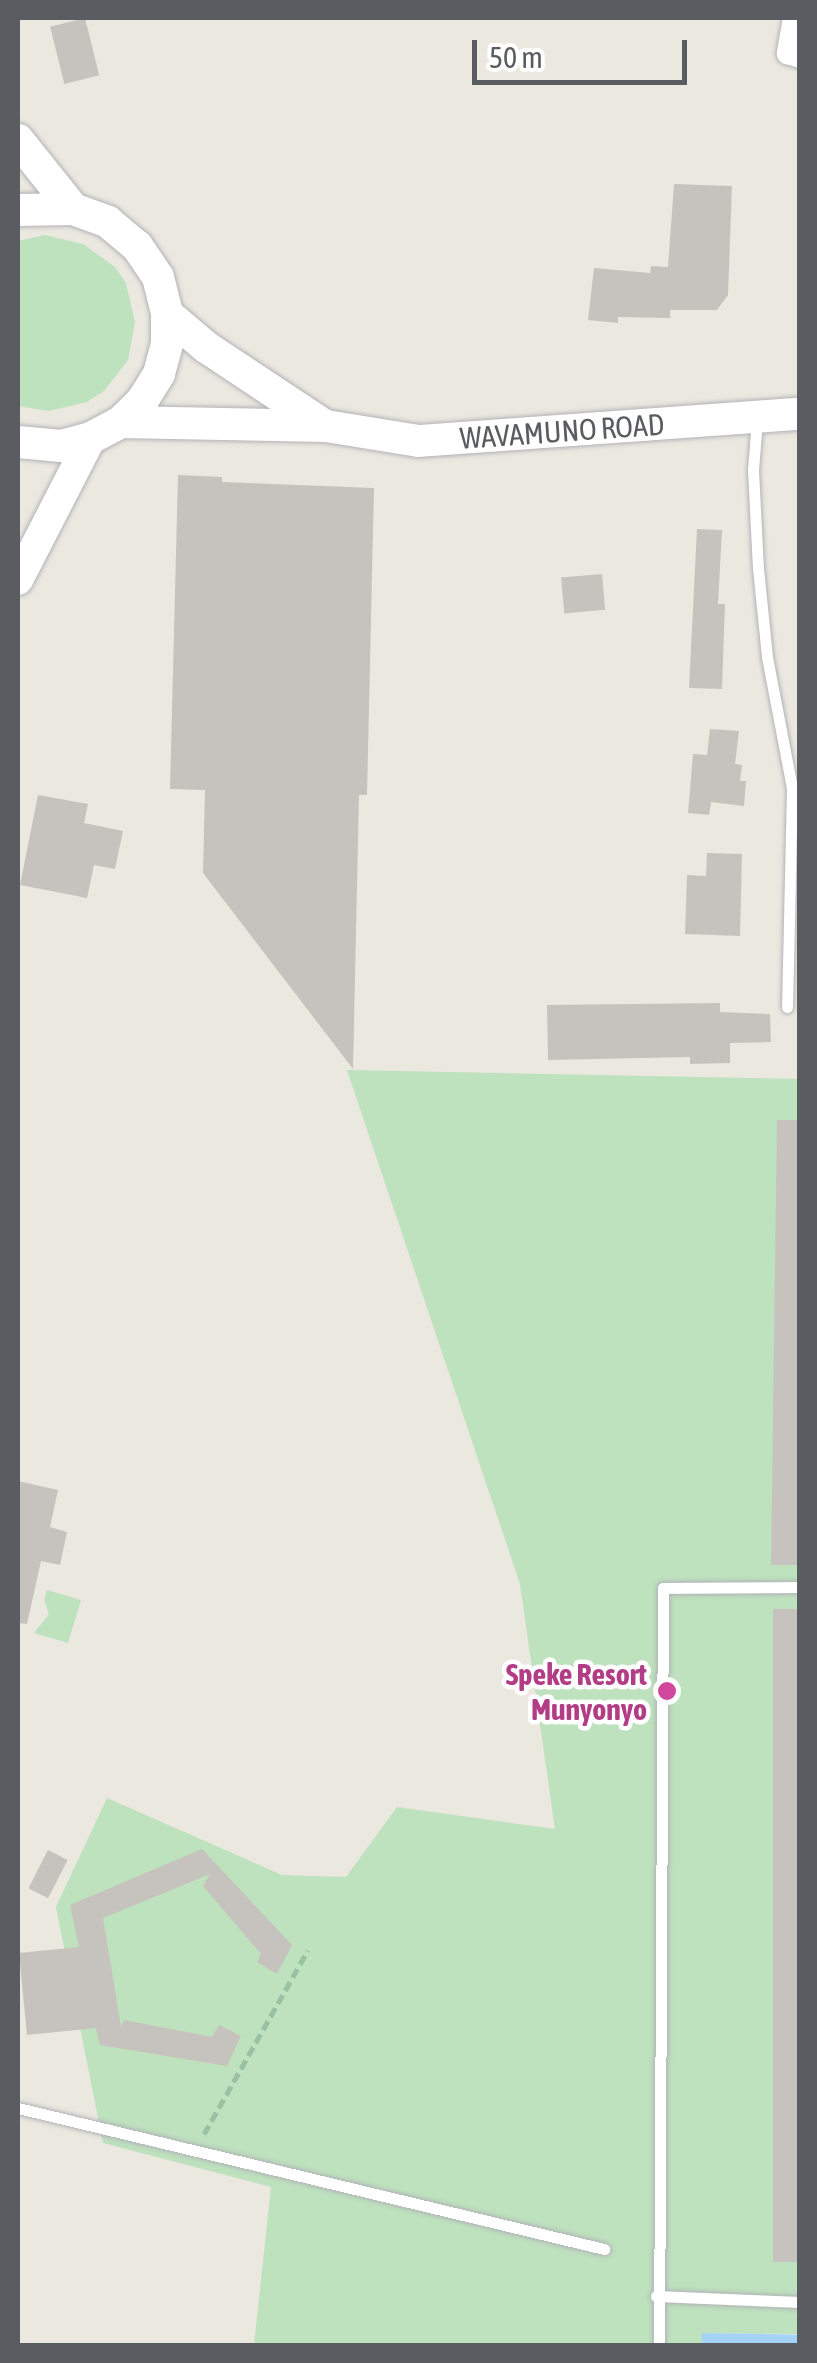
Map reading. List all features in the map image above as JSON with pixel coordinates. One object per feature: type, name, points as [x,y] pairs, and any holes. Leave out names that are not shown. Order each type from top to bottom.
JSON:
[{"type":"main road","points":[[18,140],[73,208]]},
{"type":"main road","points":[[18,210],[73,208],[108,222],[137,246],[158,277],[167,314],[167,344],[158,374],[142,400],[121,422],[91,438],[61,446],[18,442]]},
{"type":"main road","name":"WAVAMUNO ROAD","points":[[167,314],[206,348],[326,426]]},
{"type":"main road","name":"WAVAMUNO ROAD","points":[[121,422],[326,426],[419,441],[800,414]]},
{"type":"street","points":[[794,18],[788,54],[800,57]]},
{"type":"street","points":[[18,580],[91,438]]},
{"type":"lane","points":[[758,418],[753,470],[766,656],[792,788],[787,1008]]},
{"type":"lane","points":[[659,2346],[656,2296],[662,1588],[800,1587]]},
{"type":"lane","points":[[18,2108],[604,2249]]},
{"type":"lane","points":[[656,2296],[800,2302]]},
{"type":"path","points":[[196,2148],[308,1950]]},
{"type":"green space","points":[[45,235],[83,244],[115,267],[126,283],[135,322],[128,360],[104,391],[87,402],[49,411],[18,406],[18,241]]},
{"type":"green space","name":"Speke Resort Munyonyo","points":[[347,1070],[799,1079],[799,2334],[703,2333],[703,2346],[254,2345],[271,2187],[103,2143],[56,1907],[107,1798],[282,1875],[346,1877],[397,1807],[555,1829],[520,1584]]},
{"type":"green space","points":[[47,1590],[81,1600],[68,1643],[34,1633],[49,1614],[44,1600]]},
{"type":"water","points":[[702,2333],[799,2335],[799,2346],[702,2345]]},
{"type":"building","points":[[85,18],[99,75],[64,84],[50,27]]},
{"type":"building","points":[[674,184],[732,186],[728,295],[717,310],[670,310],[670,318],[618,317],[618,323],[588,320],[594,268],[650,273],[651,266],[668,267]]},
{"type":"building","points":[[178,475],[222,477],[222,482],[374,488],[367,795],[359,795],[353,1069],[203,873],[205,790],[170,789]]},
{"type":"building","points":[[697,529],[722,530],[718,604],[725,604],[722,689],[689,688]]},
{"type":"building","points":[[602,574],[605,610],[564,613],[561,578]]},
{"type":"building","points":[[710,729],[739,731],[735,764],[742,765],[740,781],[746,781],[744,806],[711,802],[709,815],[688,813],[693,754],[707,755]]},
{"type":"building","points":[[38,795],[88,804],[84,823],[123,831],[115,869],[94,865],[87,898],[20,885]]},
{"type":"building","points":[[707,853],[742,854],[740,936],[685,934],[687,875],[706,876]]},
{"type":"building","points":[[720,1003],[720,1012],[770,1014],[771,1042],[730,1043],[730,1063],[690,1064],[690,1057],[548,1060],[547,1005]]},
{"type":"building","points":[[777,1120],[800,1120],[800,1565],[771,1565]]},
{"type":"building","points":[[18,1481],[58,1490],[50,1527],[67,1532],[60,1565],[41,1561],[27,1624],[18,1623]]},
{"type":"building","points":[[773,1609],[800,1609],[800,2262],[773,2262]]},
{"type":"building","points":[[202,1849],[292,1945],[277,1974],[257,1962],[261,1954],[203,1886],[210,1874],[103,1918],[121,2027],[124,2020],[212,2037],[219,2025],[241,2036],[227,2066],[100,2045],[96,2028],[27,2035],[19,1953],[79,1947],[70,1905]]},
{"type":"building","points":[[48,1850],[68,1860],[48,1898],[28,1888]]},
{"type":"place","name":"Speke Resort Munyonyo","points":[[667,1691]]}]
